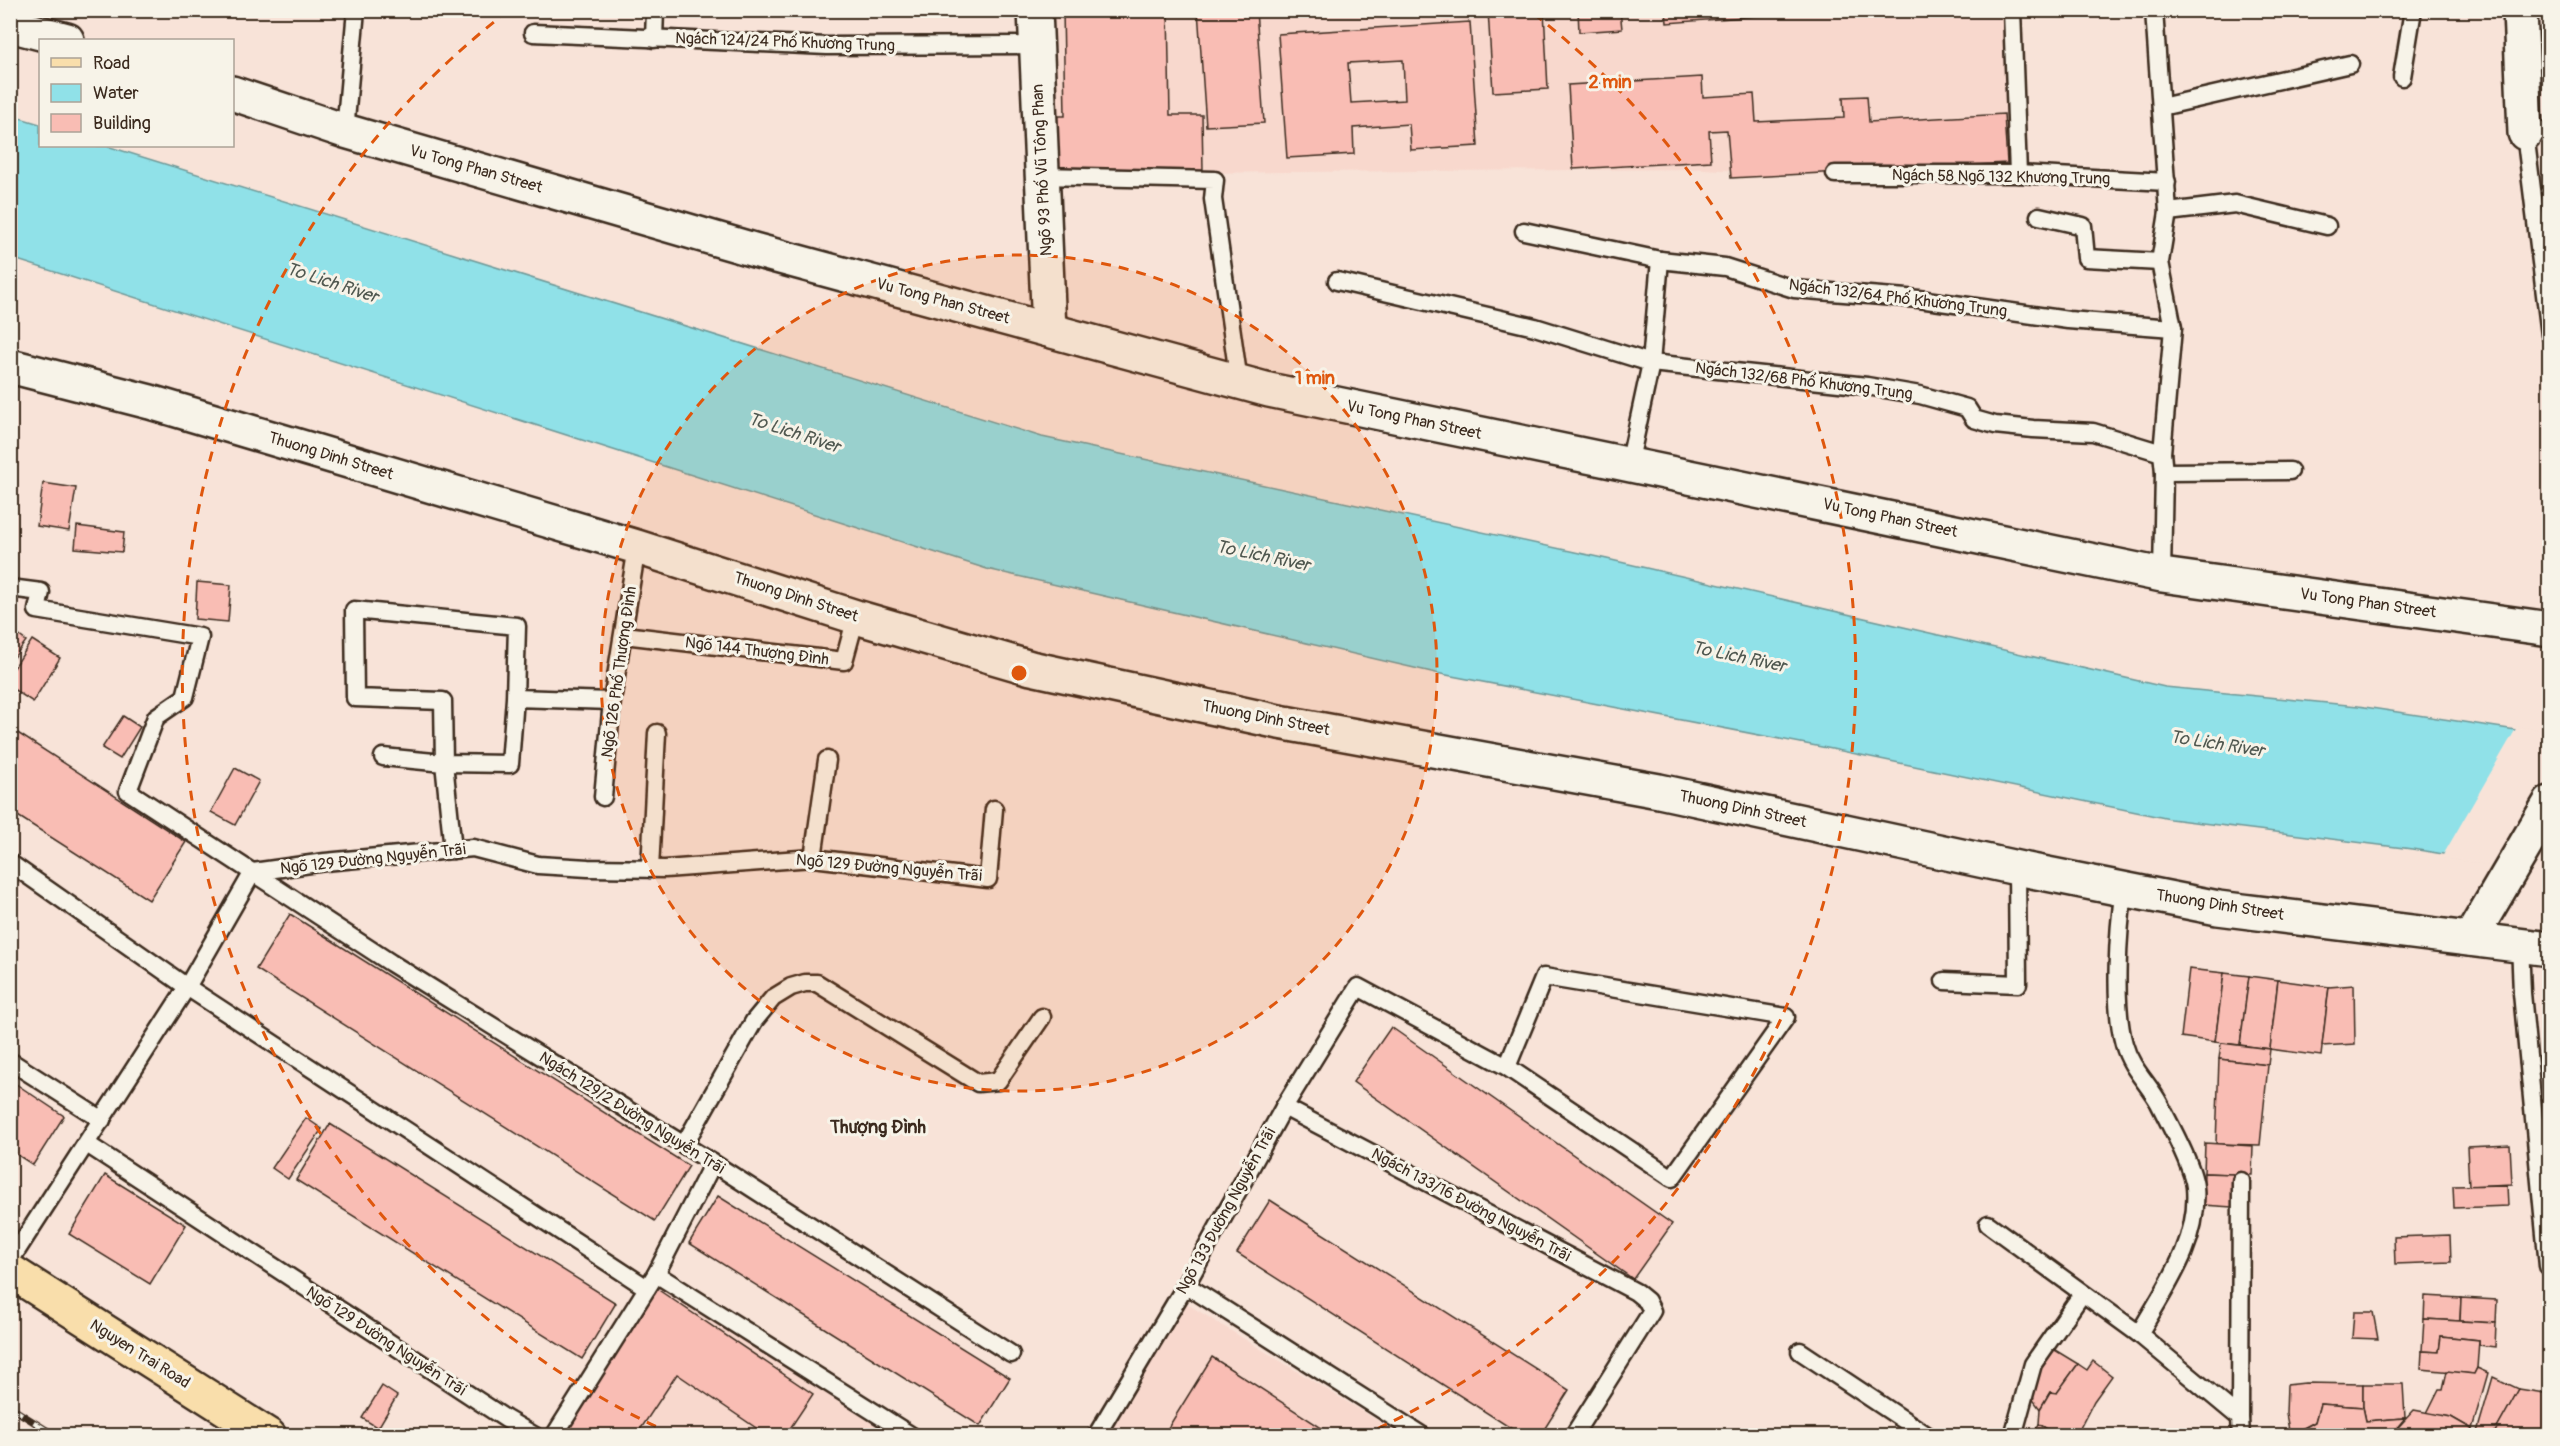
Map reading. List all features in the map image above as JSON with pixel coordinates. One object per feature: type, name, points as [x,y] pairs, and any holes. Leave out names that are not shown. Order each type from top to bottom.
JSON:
[{"type":"main road","name":"Ngõ 93 Phố Vũ Tông Phan","points":[[1035,10],[1049,330]]},
{"type":"main road","points":[[2520,10],[2537,132]]},
{"type":"main road","points":[[10,25],[63,39]]},
{"type":"main road","name":"Vu Tong Phan Street","points":[[234,94],[345,131],[754,250],[1269,390],[2162,575],[2550,628]]},
{"type":"main road","name":"Thuong Dinh Street","points":[[10,366],[150,402],[637,547],[856,617],[1065,676],[1279,722],[1659,791],[2017,868],[2218,908],[2535,946]]},
{"type":"main road","points":[[2470,939],[2550,803]]},
{"type":"main road","name":"Nguyen Trai Road","points":[[10,1271],[258,1433]]},
{"type":"lane","points":[[345,131],[356,10]]},
{"type":"lane","points":[[654,39],[655,10]]},
{"type":"lane","points":[[2012,10],[2018,174]]},
{"type":"lane","points":[[2154,10],[2168,212],[2160,262],[2173,328],[2162,453],[2164,472],[2162,575]]},
{"type":"lane","points":[[2402,77],[2413,10]]},
{"type":"lane","name":"Ngách 124/24 Phố Khương Trung","points":[[533,33],[826,46],[1036,45]]},
{"type":"lane","points":[[2161,107],[2350,64]]},
{"type":"lane","points":[[2537,132],[2550,335]]},
{"type":"lane","name":"Ngách 58 Ngõ 132 Khương Trung","points":[[1835,174],[2018,174],[2166,182]]},
{"type":"lane","points":[[1041,176],[1215,180],[1213,199],[1239,382]]},
{"type":"lane","points":[[2168,212],[2235,204],[2327,226]]},
{"type":"lane","points":[[2039,216],[2083,226],[2086,258],[2160,262]]},
{"type":"lane","name":"Ngách 132/64 Phố Khương Trung","points":[[1524,231],[1660,260],[1725,267],[1794,289],[1919,299],[2068,320],[2173,328]]},
{"type":"lane","points":[[1629,465],[1651,363],[1660,260]]},
{"type":"lane","name":"Ngách 132/68 Phố Khương Trung","points":[[1337,281],[1535,327],[1651,363],[1867,386],[1920,395],[1967,408],[1974,419],[1995,425],[2093,432],[2162,453]]},
{"type":"lane","points":[[2164,472],[2290,471]]},
{"type":"lane","name":"Ngõ 126 Phố Thượng Đình","points":[[603,796],[612,701],[637,547]]},
{"type":"lane","name":"Ngách 129/2 Đường Nguyễn Trãi","points":[[10,588],[41,592],[38,610],[200,637],[185,697],[156,717],[128,791],[391,963],[713,1163],[1011,1354]]},
{"type":"lane","points":[[383,757],[444,763],[510,764],[517,626],[354,610],[355,698],[443,702],[444,763],[453,850]]},
{"type":"lane","name":"Ngõ 144 Thượng Đình","points":[[624,635],[844,661],[856,617]]},
{"type":"lane","points":[[515,698],[612,701]]},
{"type":"lane","points":[[650,868],[657,733]]},
{"type":"lane","points":[[813,858],[827,760]]},
{"type":"lane","name":"Ngõ 129 Đường Nguyễn Trãi","points":[[253,873],[325,862],[473,848],[538,865],[650,868],[813,858],[988,879],[994,809]]},
{"type":"lane","points":[[10,863],[187,987],[651,1281],[912,1436]]},
{"type":"lane","points":[[1944,981],[2018,984],[2017,868]]},
{"type":"lane","points":[[10,1261],[187,987],[253,873]]},
{"type":"lane","points":[[2124,889],[2119,936],[2120,1020],[2124,1046],[2136,1071],[2156,1099],[2181,1147],[2195,1186],[2192,1223],[2186,1250],[2139,1334]]},
{"type":"lane","points":[[2535,946],[2522,993],[2548,1266]]},
{"type":"lane","points":[[1544,977],[1786,1017],[1672,1178],[1507,1067],[1544,977]]},
{"type":"lane","points":[[684,1145],[754,1021],[773,998],[791,987],[805,983],[817,983],[978,1083],[998,1081],[1042,1017]]},
{"type":"lane","name":"Ngõ 133 Đường Nguyễn Trãi","points":[[1096,1436],[1186,1285],[1284,1107],[1358,987],[1507,1067]]},
{"type":"lane","points":[[10,1061],[102,1120]]},
{"type":"lane","name":"Ngách 133/16 Đường Nguyễn Trãi","points":[[1284,1107],[1636,1292],[1647,1301],[1652,1311],[1573,1436]]},
{"type":"lane","name":"Ngõ 129 Đường Nguyễn Trãi","points":[[87,1143],[535,1436]]},
{"type":"lane","points":[[554,1436],[651,1281],[713,1163]]},
{"type":"lane","points":[[2241,1181],[2241,1436]]},
{"type":"lane","points":[[1988,1224],[2139,1334],[2240,1418]]},
{"type":"lane","points":[[1186,1285],[1423,1436]]},
{"type":"lane","points":[[2013,1436],[2033,1364],[2082,1294]]},
{"type":"lane","points":[[1800,1351],[1928,1436]]},
{"type":"shaded area","points":[[1039,11],[2003,11],[2010,185],[1703,169],[1044,174]]},
{"type":"shaded area","points":[[657,1285],[891,1435],[557,1436]]},
{"type":"shaded area","points":[[1184,1302],[1401,1435],[1100,1436]]},
{"type":"water","name":"To Lich River","points":[[10,115],[39,124],[39,147],[110,147],[1042,437],[1607,559],[2165,687],[2358,706],[2549,735],[2549,871],[2412,849],[2170,819],[1832,749],[1436,673],[987,569],[11,258]]},
{"type":"pier","points":[[2517,727],[2550,732],[2550,874],[2442,857]]},
{"type":"building","points":[[1063,10],[1168,10],[1170,115],[1202,115],[1203,171],[1044,174],[1043,116],[1065,116]]},
{"type":"building","points":[[1198,10],[1256,10],[1264,123],[1206,126]]},
{"type":"building","points":[[1488,10],[1544,10],[1548,89],[1493,92]]},
{"type":"building","points":[[1578,10],[1620,10],[1622,29],[1579,32]]},
{"type":"building","points":[[1666,10],[1836,10],[1667,23]]},
{"type":"building","points":[[1470,22],[1478,146],[1411,150],[1409,124],[1353,128],[1354,154],[1287,158],[1278,34]],"holes":[[[1403,60],[1405,100],[1351,103],[1348,63]]]},
{"type":"building","points":[[1702,77],[1703,97],[1754,94],[1756,122],[1844,118],[1843,97],[1867,96],[1869,122],[2004,114],[2007,163],[1731,178],[1727,130],[1709,131],[1711,161],[1573,169],[1568,85]]},
{"type":"building","points":[[43,483],[76,488],[69,531],[37,526]]},
{"type":"building","points":[[77,526],[124,532],[122,552],[75,548]]},
{"type":"building","points":[[197,582],[231,585],[228,622],[195,619]]},
{"type":"building","points":[[10,629],[26,641],[10,663]]},
{"type":"building","points":[[32,640],[60,658],[33,702],[10,687],[10,674]]},
{"type":"building","points":[[123,716],[140,727],[120,759],[102,748]]},
{"type":"building","points":[[10,728],[186,842],[149,900],[10,811]]},
{"type":"building","points":[[235,768],[259,781],[235,825],[211,812]]},
{"type":"building","points":[[290,914],[689,1166],[655,1221],[256,969]]},
{"type":"building","points":[[2189,969],[2224,973],[2215,1042],[2181,1037]]},
{"type":"building","points":[[2224,973],[2249,976],[2240,1045],[2215,1042]]},
{"type":"building","points":[[2249,976],[2278,980],[2270,1049],[2240,1045]]},
{"type":"building","points":[[2278,980],[2329,987],[2321,1056],[2270,1049]]},
{"type":"building","points":[[2354,985],[2355,1044],[2322,1046],[2329,987]]},
{"type":"building","points":[[1391,1027],[1672,1224],[1633,1279],[1353,1082]]},
{"type":"building","points":[[2221,1043],[2270,1049],[2268,1065],[2219,1059]]},
{"type":"building","points":[[2219,1059],[2268,1065],[2260,1145],[2216,1144]]},
{"type":"building","points":[[10,1080],[64,1116],[33,1165],[10,1150]]},
{"type":"building","points":[[306,1118],[322,1129],[288,1179],[272,1168]]},
{"type":"building","points":[[330,1124],[616,1303],[582,1359],[296,1180]]},
{"type":"building","points":[[2205,1143],[2253,1146],[2252,1175],[2204,1173]]},
{"type":"building","points":[[2510,1145],[2512,1184],[2469,1186],[2467,1147]]},
{"type":"building","points":[[2204,1173],[2233,1174],[2232,1207],[2203,1205]]},
{"type":"building","points":[[105,1175],[186,1225],[150,1284],[69,1234]]},
{"type":"building","points":[[2507,1185],[2508,1206],[2454,1208],[2453,1186]]},
{"type":"building","points":[[718,1196],[1010,1378],[980,1426],[689,1243]]},
{"type":"building","points":[[1270,1200],[1569,1390],[1540,1436],[1523,1436],[1237,1253]]},
{"type":"building","points":[[2450,1235],[2451,1262],[2395,1264],[2394,1237]]},
{"type":"building","points":[[657,1289],[813,1394],[785,1436],[768,1436],[677,1374],[636,1436],[560,1436]]},
{"type":"building","points":[[2425,1296],[2461,1298],[2460,1321],[2424,1319]]},
{"type":"building","points":[[2461,1298],[2497,1300],[2496,1323],[2460,1321]]},
{"type":"building","points":[[2544,1311],[2550,1312],[2550,1343],[2544,1343]]},
{"type":"building","points":[[2354,1312],[2373,1312],[2378,1339],[2352,1338]]},
{"type":"building","points":[[2424,1319],[2496,1323],[2495,1347],[2479,1345],[2479,1340],[2441,1336],[2439,1352],[2422,1351]]},
{"type":"building","points":[[2441,1336],[2479,1340],[2477,1368],[2474,1374],[2421,1369],[2422,1351],[2439,1352]]},
{"type":"building","points":[[2050,1347],[2078,1364],[2057,1393],[2050,1392],[2040,1409],[2028,1393]]},
{"type":"building","points":[[1212,1357],[1334,1436],[1280,1436],[1261,1427],[1255,1436],[1163,1436]]},
{"type":"building","points":[[2093,1361],[2112,1376],[2094,1401],[2076,1436],[2058,1436],[2039,1424],[2040,1409],[2050,1392],[2057,1393],[2078,1364],[2087,1370]]},
{"type":"building","points":[[2477,1368],[2488,1373],[2472,1429],[2451,1417],[2427,1413],[2439,1389],[2443,1389],[2447,1371],[2474,1374]]},
{"type":"building","points":[[2493,1377],[2519,1389],[2493,1436],[2482,1436],[2477,1432]]},
{"type":"building","points":[[2363,1384],[2363,1407],[2320,1404],[2315,1422],[2290,1435],[2286,1414],[2287,1385]]},
{"type":"building","points":[[2363,1384],[2403,1384],[2405,1418],[2366,1421],[2363,1407]]},
{"type":"building","points":[[382,1386],[397,1396],[378,1428],[362,1418]]},
{"type":"building","points":[[2519,1389],[2550,1394],[2550,1436],[2504,1436],[2495,1432]]},
{"type":"building","points":[[2320,1404],[2363,1407],[2366,1421],[2405,1418],[2390,1436],[2290,1436],[2315,1422]]},
{"type":"building","points":[[2414,1410],[2451,1417],[2472,1429],[2468,1436],[2390,1436]]},
{"type":"building","points":[[2039,1424],[2058,1436],[2032,1436]]},
{"type":"railway","points":[[10,1407],[56,1436]]},
{"type":"railway","points":[[10,1430],[19,1436]]},
{"type":"district","name":"Thượng Đình","points":[[878,1127]]}]
